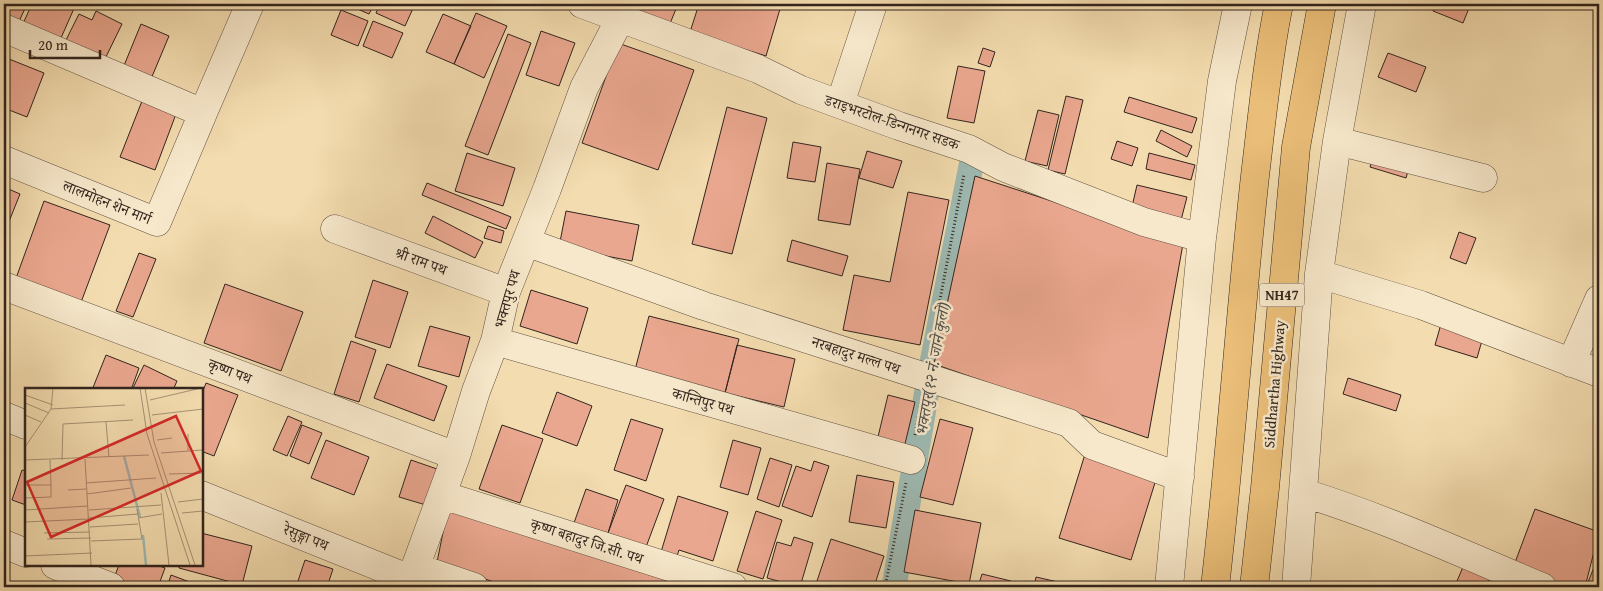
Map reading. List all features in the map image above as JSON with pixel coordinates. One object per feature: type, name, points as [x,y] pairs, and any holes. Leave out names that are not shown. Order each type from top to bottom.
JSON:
[{"type":"highway","name":"NH47","points":[[1215,587],[1227,485],[1247,249],[1271,42],[1279,4]]},
{"type":"highway","name":"Siddhartha Highway","points":[[1254,587],[1265,488],[1296,147],[1322,4]]},
{"type":"street","points":[[4,28],[203,113],[250,4]]},
{"type":"street","name":"डराइभरटोल-डिन्गनगर सडक","points":[[582,4],[758,69],[801,90],[899,126],[969,148],[1003,167],[1144,222],[1202,238]]},
{"type":"street","points":[[840,104],[872,4]]},
{"type":"street","points":[[1169,587],[1202,238],[1222,81],[1238,4]]},
{"type":"street","points":[[1296,587],[1319,274],[1337,141],[1362,4]]},
{"type":"street","name":"भक्तपुर पथ","points":[[411,578],[456,456],[476,391],[495,341],[506,292],[584,88],[621,17]]},
{"type":"street","name":"लालमोहन शेन मार्ग","points":[[4,160],[157,222],[203,113]]},
{"type":"street","points":[[1337,141],[1483,178]]},
{"type":"street","name":"श्री राम पथ","points":[[335,229],[506,292]]},
{"type":"street","name":"नरबहादुर मल्ल पथ","points":[[526,242],[704,306],[1069,423],[1092,445],[1180,477]]},
{"type":"street","points":[[1319,274],[1421,305],[1599,373]]},
{"type":"street","name":"कृष्ण पथ","points":[[4,286],[456,456]]},
{"type":"street","points":[[1571,362],[1599,299]]},
{"type":"street","name":"कान्तिपुर पथ","points":[[495,341],[911,460]]},
{"type":"street","points":[[4,416],[25,425]]},
{"type":"street","points":[[1304,494],[1339,504],[1399,527],[1542,587]]},
{"type":"street","name":"रेसुङ्गा पथ","points":[[202,495],[411,578],[474,587]]},
{"type":"street","name":"कृष्ण बहादुर जि.सी. पथ","points":[[442,495],[733,587]]},
{"type":"street","points":[[4,544],[25,553]]},
{"type":"street","points":[[58,566],[111,587]]},
{"type":"building","points":[[4,4],[27,4],[17,26],[4,20]]},
{"type":"building","points":[[32,4],[76,4],[57,47],[20,30]]},
{"type":"building","points":[[346,4],[374,4],[369,14]]},
{"type":"building","points":[[380,4],[415,4],[405,26],[376,13]]},
{"type":"building","points":[[617,4],[678,4],[669,26]]},
{"type":"building","points":[[699,4],[763,4],[780,9],[766,56],[690,32]]},
{"type":"building","points":[[1435,4],[1457,4],[1469,8],[1463,23],[1433,11]]},
{"type":"building","points":[[341,10],[368,21],[358,46],[331,35]]},
{"type":"building","points":[[96,11],[122,24],[103,63],[61,50],[79,14],[92,20]]},
{"type":"building","points":[[476,13],[507,26],[484,78],[454,64]]},
{"type":"building","points":[[443,14],[471,26],[454,64],[426,52]]},
{"type":"building","points":[[373,21],[403,33],[392,58],[363,46]]},
{"type":"building","points":[[141,24],[169,36],[151,79],[123,68]]},
{"type":"building","points":[[541,31],[575,43],[559,86],[526,75]]},
{"type":"building","points":[[508,34],[531,43],[488,155],[465,146]]},
{"type":"building","points":[[618,43],[694,70],[658,170],[582,143]]},
{"type":"building","points":[[983,48],[995,52],[990,67],[978,63]]},
{"type":"building","points":[[1388,53],[1426,67],[1416,92],[1378,77]]},
{"type":"building","points":[[9,59],[44,73],[27,117],[4,108],[4,73]]},
{"type":"building","points":[[958,66],[985,71],[974,123],[947,118]]},
{"type":"building","points":[[1066,96],[1083,100],[1065,174],[1048,170]]},
{"type":"building","points":[[1129,97],[1197,118],[1192,133],[1124,112]]},
{"type":"building","points":[[142,101],[176,114],[155,170],[120,157]]},
{"type":"building","points":[[727,107],[767,118],[732,254],[692,244]]},
{"type":"building","points":[[1038,110],[1059,115],[1047,166],[1025,161]]},
{"type":"building","points":[[1161,130],[1192,146],[1187,157],[1156,141]]},
{"type":"building","points":[[1117,141],[1138,148],[1132,166],[1111,159]]},
{"type":"building","points":[[793,142],[821,147],[815,182],[787,178]]},
{"type":"building","points":[[867,151],[902,161],[893,188],[859,178]]},
{"type":"building","points":[[467,153],[515,168],[503,206],[455,191]]},
{"type":"building","points":[[1149,153],[1195,165],[1191,180],[1146,169]]},
{"type":"building","points":[[1374,153],[1410,164],[1406,178],[1370,167]]},
{"type":"building","points":[[827,163],[860,169],[850,225],[818,220]]},
{"type":"building","points":[[975,176],[1183,244],[1148,438],[934,364]]},
{"type":"building","points":[[427,183],[511,217],[506,229],[422,195]]},
{"type":"building","points":[[1137,185],[1187,197],[1180,224],[1131,211]]},
{"type":"building","points":[[4,187],[20,194],[6,229],[4,228]]},
{"type":"building","points":[[908,192],[949,200],[920,345],[843,330],[854,275],[890,282]]},
{"type":"building","points":[[44,201],[110,225],[80,305],[15,281]]},
{"type":"building","points":[[566,211],[639,225],[632,261],[559,247]]},
{"type":"building","points":[[433,216],[483,242],[475,258],[425,233]]},
{"type":"building","points":[[488,226],[504,231],[501,243],[484,238]]},
{"type":"building","points":[[1459,232],[1476,238],[1466,264],[1450,258]]},
{"type":"building","points":[[792,240],[848,256],[842,276],[787,261]]},
{"type":"building","points":[[139,253],[156,259],[133,317],[116,311]]},
{"type":"building","points":[[373,280],[408,292],[390,348],[355,337]]},
{"type":"building","points":[[225,284],[303,312],[281,371],[204,343]]},
{"type":"building","points":[[531,290],[588,308],[577,344],[520,326]]},
{"type":"building","points":[[649,316],[739,339],[725,393],[635,370]]},
{"type":"building","points":[[1441,324],[1483,337],[1477,358],[1435,345]]},
{"type":"building","points":[[430,326],[470,337],[459,377],[418,366]]},
{"type":"building","points":[[351,341],[376,350],[359,402],[334,394]]},
{"type":"building","points":[[737,345],[795,359],[784,407],[725,393]]},
{"type":"building","points":[[106,355],[139,368],[132,388],[93,388]]},
{"type":"building","points":[[387,364],[447,386],[434,421],[374,398]]},
{"type":"building","points":[[144,365],[177,381],[174,388],[133,388]]},
{"type":"building","points":[[1348,378],[1401,395],[1396,411],[1343,394]]},
{"type":"building","points":[[206,383],[238,395],[214,456],[202,451],[202,393]]},
{"type":"building","points":[[557,392],[592,406],[577,446],[542,433]]},
{"type":"building","points":[[888,395],[915,402],[904,448],[877,441]]},
{"type":"building","points":[[288,416],[302,422],[287,456],[273,450]]},
{"type":"building","points":[[631,419],[663,429],[646,481],[614,470]]},
{"type":"building","points":[[940,419],[973,428],[953,505],[920,497]]},
{"type":"building","points":[[302,425],[322,433],[309,464],[290,456]]},
{"type":"building","points":[[502,425],[543,439],[520,503],[479,489]]},
{"type":"building","points":[[326,440],[369,457],[354,495],[311,478]]},
{"type":"building","points":[[733,440],[761,448],[748,495],[720,487]]},
{"type":"building","points":[[1086,451],[1158,473],[1131,560],[1059,538]]},
{"type":"building","points":[[770,458],[792,465],[779,507],[757,499]]},
{"type":"building","points":[[411,460],[437,469],[426,505],[399,497]]},
{"type":"building","points":[[814,461],[829,466],[812,517],[782,506],[796,466],[811,471]]},
{"type":"building","points":[[22,470],[25,471],[25,505],[12,500]]},
{"type":"building","points":[[857,475],[894,482],[886,528],[849,522]]},
{"type":"building","points":[[4,477],[9,479],[4,491]]},
{"type":"building","points":[[626,485],[664,499],[646,547],[608,533]]},
{"type":"building","points":[[586,489],[618,500],[608,533],[574,523]]},
{"type":"building","points":[[678,496],[728,512],[713,561],[679,550],[677,556],[661,552]]},
{"type":"building","points":[[448,508],[705,587],[508,587],[437,562]]},
{"type":"building","points":[[1535,509],[1599,532],[1585,587],[1567,587],[1513,568]]},
{"type":"building","points":[[915,510],[981,523],[969,584],[904,572]]},
{"type":"building","points":[[756,511],[782,520],[763,579],[737,571]]},
{"type":"building","points":[[202,533],[252,546],[242,585],[179,568],[179,566],[202,566]]},
{"type":"building","points":[[794,537],[813,543],[800,587],[767,578],[777,542],[791,546]]},
{"type":"building","points":[[831,539],[884,556],[874,587],[815,587]]},
{"type":"building","points":[[1599,554],[1599,587],[1586,587],[1597,560]]},
{"type":"building","points":[[305,560],[333,569],[327,587],[296,587]]},
{"type":"building","points":[[119,566],[160,566],[165,568],[158,587],[139,587],[114,578]]},
{"type":"building","points":[[1463,567],[1492,572],[1486,587],[1472,587],[1457,581]]},
{"type":"building","points":[[982,574],[1011,581],[1009,587],[978,587]]},
{"type":"building","points":[[171,575],[203,587],[167,587]]},
{"type":"building","points":[[1036,577],[1080,587],[1034,587]]},
{"type":"waterway","name":"भक्तपुर(१२ नं. जाने कुलो)","points":[[894,587],[929,378],[974,151]]}]
